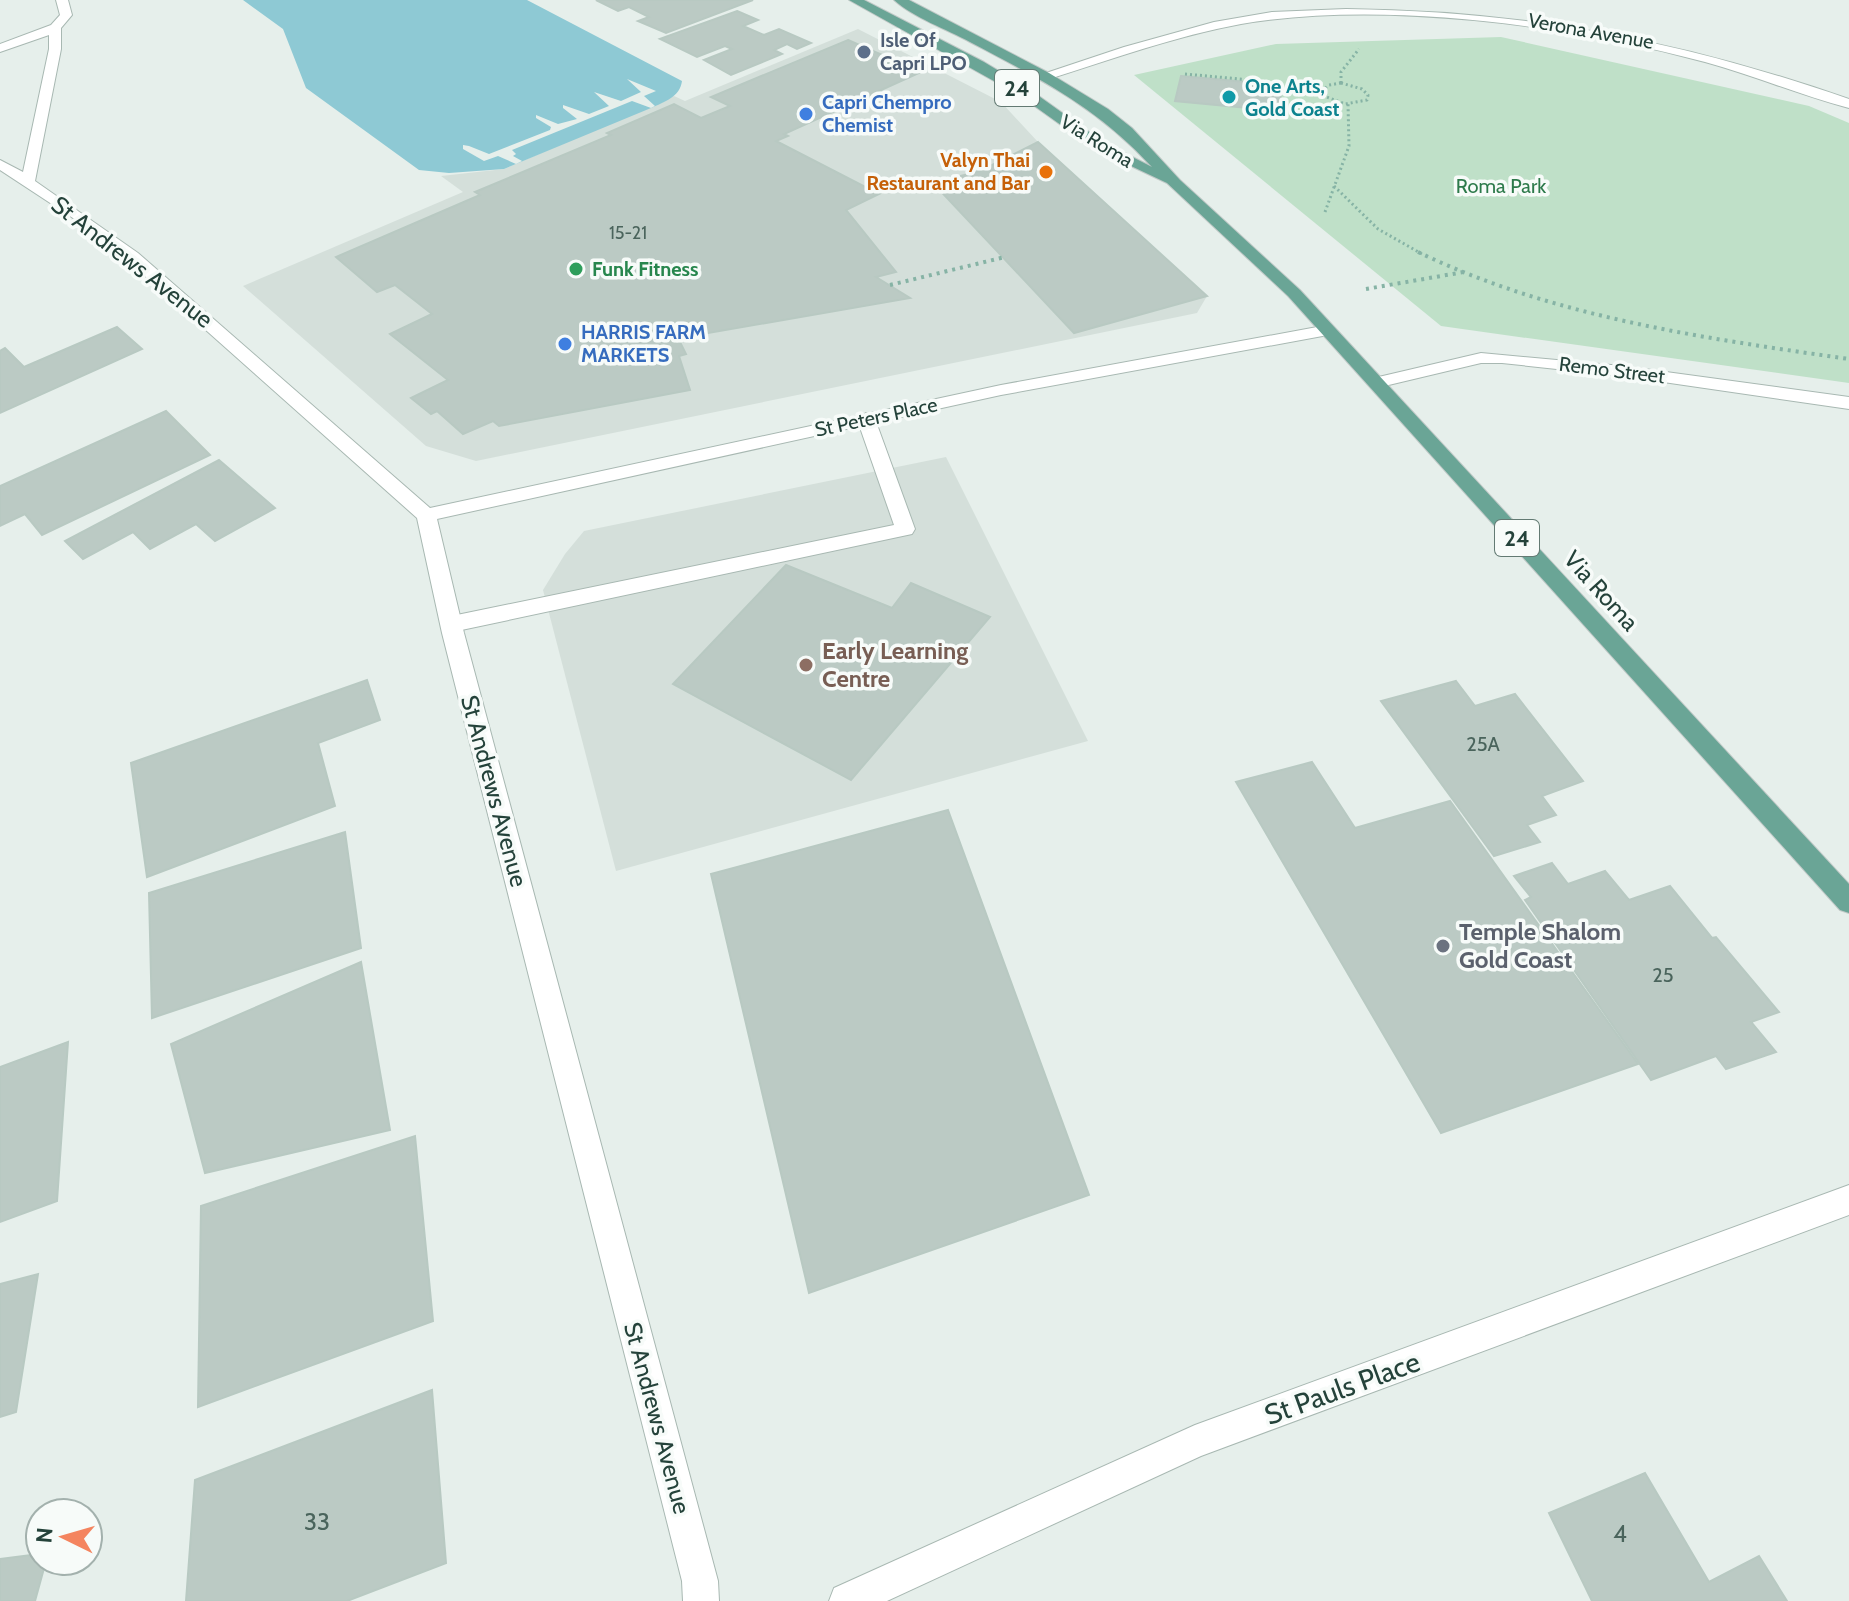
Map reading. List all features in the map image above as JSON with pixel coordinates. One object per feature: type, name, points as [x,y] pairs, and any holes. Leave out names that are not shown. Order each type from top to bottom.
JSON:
[{"type":"main road","name":"Via Roma","points":[[855,0],[955,51],[1024,92],[1098,145],[1175,183]]},
{"type":"main road","name":"Via Roma","points":[[900,0],[1044,76],[1115,121],[1328,330],[1849,902]]},
{"type":"street","points":[[0,48],[55,28],[66,17],[62,0]]},
{"type":"street","name":"Verona Avenue","points":[[1044,76],[1199,29],[1273,16],[1482,7],[1672,46],[1776,76],[1849,104]]},
{"type":"street","points":[[28,181],[55,49],[55,28]]},
{"type":"street","name":"St Andrews Avenue","points":[[0,164],[132,256],[426,515],[692,1550],[701,1601]]},
{"type":"street","name":"St Peters Place","points":[[426,515],[1001,390],[1328,330]]},
{"type":"street","name":"Remo Street","points":[[1376,383],[1481,358],[1502,358],[1622,371],[1849,403]]},
{"type":"street","points":[[452,624],[905,529],[866,419]]},
{"type":"street","name":"St Pauls Place","points":[[847,1601],[1195,1442],[1849,1200]]},
{"type":"path","points":[[1185,74],[1251,80]]},
{"type":"path","points":[[1341,83],[1366,92],[1367,100],[1348,104],[1330,100],[1322,91],[1329,85],[1341,83]]},
{"type":"path","points":[[1325,212],[1351,137],[1352,117],[1348,104]]},
{"type":"path","points":[[1334,186],[1370,223],[1411,247],[1465,272],[1545,302],[1693,338],[1849,359]]},
{"type":"path","points":[[890,285],[1005,257]]},
{"type":"path","points":[[1366,289],[1465,272]]},
{"type":"shaded area","points":[[858,29],[1001,102],[1038,142],[1207,296],[1197,313],[476,461],[426,446],[243,286],[463,192],[441,176],[504,169],[674,96],[685,101]]},
{"type":"shaded area","name":"Early Learning Centre","points":[[946,457],[1088,741],[616,871],[543,590],[565,554],[584,531]]},
{"type":"green space","name":"Roma Park","points":[[1501,37],[1809,106],[1849,123],[1849,383],[1441,326],[1134,75],[1276,44]]},
{"type":"water","points":[[243,0],[527,0],[682,81],[681,87],[661,104],[504,169],[449,173],[419,170],[306,88],[283,29]]},
{"type":"pier","points":[[627,79],[656,91],[644,96],[655,106],[651,108],[632,101],[512,150],[516,154],[513,156],[522,161],[516,164],[498,156],[484,161],[463,149],[463,145],[469,146],[489,154],[550,130],[551,127],[536,115],[558,124],[577,119],[563,105],[589,114],[609,106],[594,92],[621,101],[641,92]]},
{"type":"building","points":[[596,0],[753,0],[666,33],[638,21],[649,17],[629,7],[618,11]]},
{"type":"building","points":[[737,11],[758,20],[743,26],[764,35],[779,29],[811,43],[797,49],[787,44],[774,50],[782,54],[731,75],[704,60],[732,49],[725,46],[697,57],[660,39]]},
{"type":"building","points":[[848,40],[921,72],[784,134],[788,136],[776,141],[879,194],[846,210],[896,272],[876,277],[910,298],[691,336],[673,328],[686,354],[679,356],[690,390],[499,426],[493,421],[463,434],[437,411],[431,414],[411,398],[448,380],[390,334],[432,314],[395,285],[377,292],[336,257],[480,195],[475,192],[611,135],[607,133],[674,104],[701,118],[730,106],[711,97]]},
{"type":"building","name":"One Arts, Gold Coast","points":[[1181,76],[1258,83],[1258,91],[1281,93],[1280,111],[1175,101]]},
{"type":"building","points":[[1038,142],[1207,296],[1074,333],[933,183],[980,171]]},
{"type":"building","points":[[117,327],[142,349],[0,413],[0,351],[5,348],[24,367]]},
{"type":"building","points":[[166,411],[210,455],[42,535],[25,514],[0,526],[0,486]]},
{"type":"building","points":[[219,460],[275,508],[215,541],[196,524],[150,549],[133,532],[83,559],[65,541]]},
{"type":"building","points":[[786,565],[892,608],[911,583],[990,617],[851,780],[673,684]]},
{"type":"building","points":[[367,680],[380,720],[318,743],[335,806],[147,877],[131,763]]},
{"type":"building","points":[[1456,681],[1475,706],[1515,694],[1583,781],[1542,796],[1556,815],[1527,825],[1540,842],[1494,856],[1381,701]]},
{"type":"building","name":"Temple Shalom Gold Coast","points":[[1312,762],[1355,828],[1450,801],[1638,1064],[1441,1133],[1236,782]]},
{"type":"building","points":[[948,810],[1089,1195],[809,1293],[711,874]]},
{"type":"building","points":[[345,832],[361,948],[152,1018],[149,893]]},
{"type":"building","points":[[1552,863],[1568,884],[1605,871],[1629,900],[1670,886],[1779,1012],[1751,1022],[1776,1052],[1726,1069],[1716,1056],[1651,1080],[1525,900],[1531,897],[1514,876]]},
{"type":"building","points":[[361,962],[390,1130],[205,1173],[171,1044]]},
{"type":"building","points":[[68,1042],[57,1201],[0,1222],[0,1067]]},
{"type":"building","points":[[415,1136],[433,1321],[198,1407],[201,1206]]},
{"type":"building","points":[[38,1274],[16,1412],[0,1417],[0,1284]]},
{"type":"building","points":[[432,1390],[446,1563],[347,1601],[186,1601],[195,1480]]},
{"type":"building","points":[[1645,1473],[1709,1582],[1759,1556],[1787,1601],[1592,1601],[1549,1513]]},
{"type":"building","points":[[24,1556],[24,1577],[42,1577],[35,1601],[0,1601],[0,1559]]},
{"type":"place","name":"Isle Of Capri LPO","points":[[864,52]]},
{"type":"place","name":"One Arts, Gold Coast","points":[[1229,97]]},
{"type":"place","name":"Capri Chempro Chemist","points":[[806,114]]},
{"type":"place","name":"Valyn Thai Restaurant and Bar","points":[[1046,172]]},
{"type":"place","name":"Funk Fitness","points":[[576,269]]},
{"type":"place","name":"HARRIS FARM MARKETS","points":[[565,344]]},
{"type":"place","name":"Early Learning Centre","points":[[806,665]]},
{"type":"place","name":"Temple Shalom Gold Coast","points":[[1443,946]]}]
